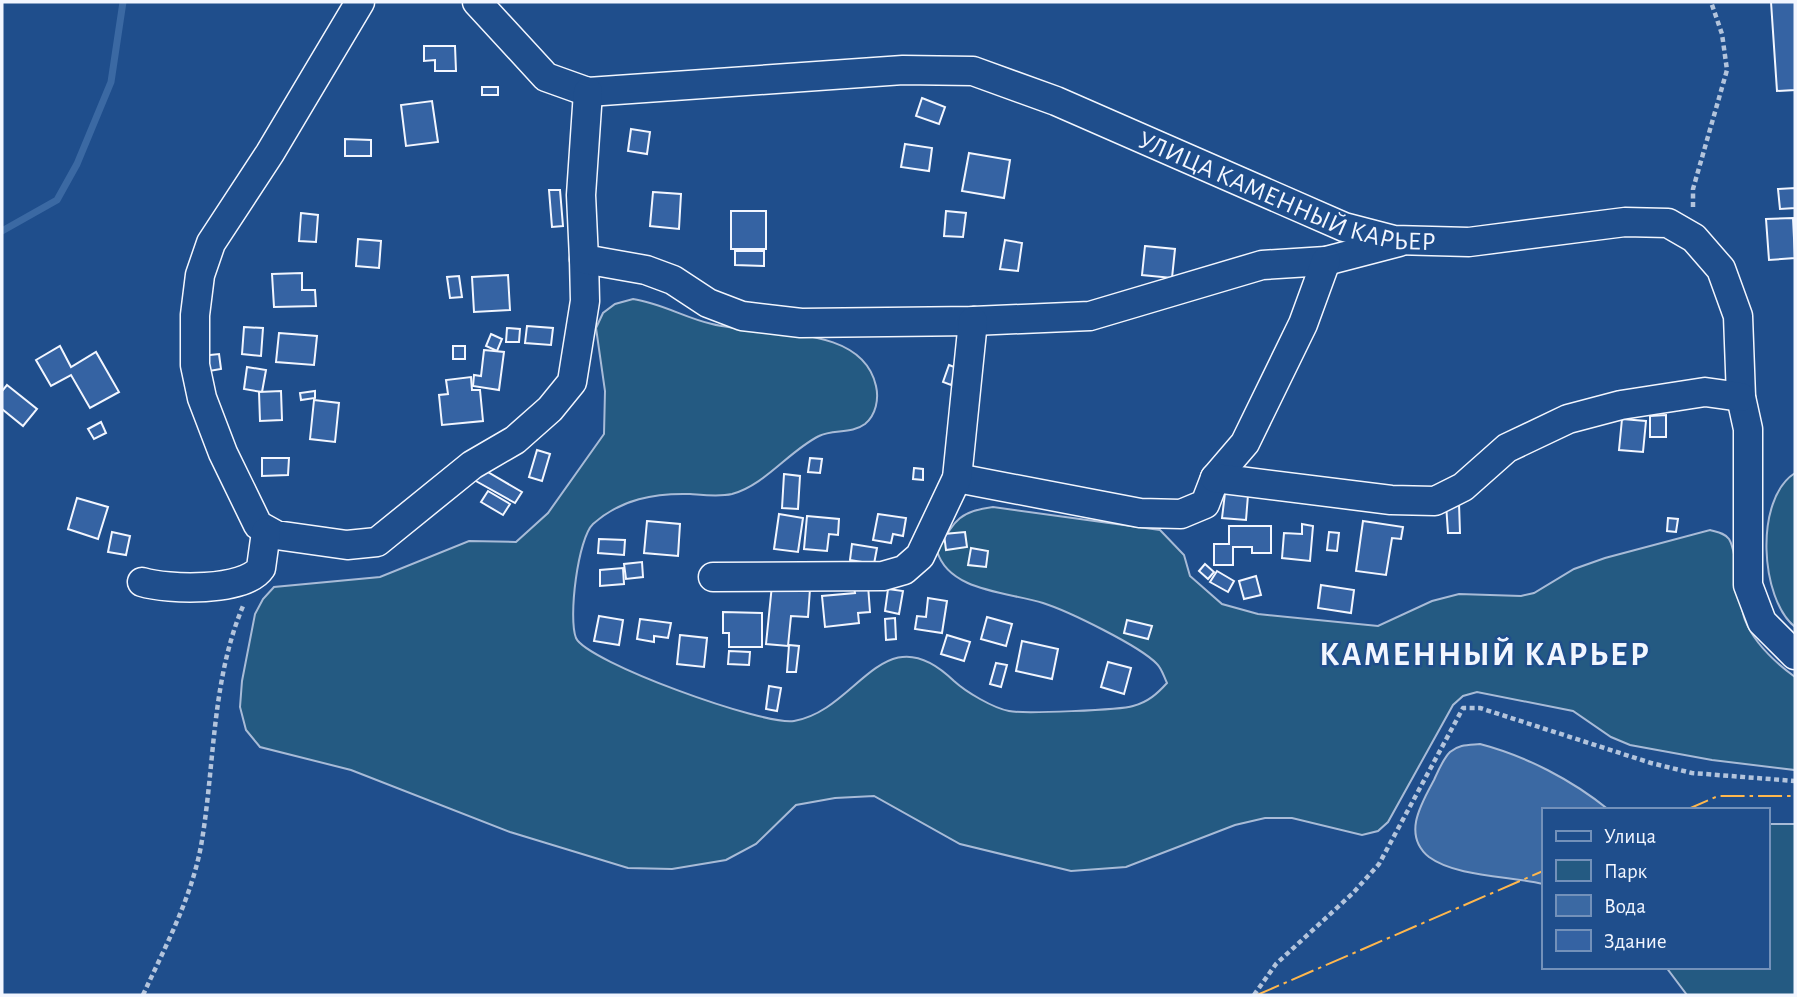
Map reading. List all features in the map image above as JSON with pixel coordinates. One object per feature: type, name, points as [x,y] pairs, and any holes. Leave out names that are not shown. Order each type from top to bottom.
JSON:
[{"type":"street","points":[[360,2],[271,153],[211,243],[200,275],[195,315],[195,365],[202,398],[223,453],[258,525],[266,532],[347,545],[377,542],[471,464],[515,440],[550,409],[572,382],[584,301],[581,195],[588,92]]},
{"type":"street","name":"УЛИЦА КАМЕННЫЙ КАРЬЕР","points":[[477,2],[546,77],[588,92],[624,92],[902,70],[973,71],[1056,101],[1345,226],[1406,240],[1469,242],[1625,222],[1668,223],[1694,238],[1721,269],[1738,316],[1741,397],[1748,429],[1748,585],[1762,622],[1795,655]]},
{"type":"street","points":[[584,259],[646,270],[673,280],[708,303],[742,316],[801,323],[973,321],[1090,316],[1262,265],[1325,261],[1406,240]]},
{"type":"street","points":[[957,478],[1140,513],[1181,514],[1205,504],[1215,478],[1245,443],[1303,324],[1325,261]]},
{"type":"street","points":[[713,577],[883,576],[904,570],[920,556],[957,478],[973,321]]},
{"type":"street","points":[[1215,478],[1391,500],[1435,500],[1463,487],[1507,448],[1568,419],[1621,405],[1705,392],[1741,397]]},
{"type":"street","points":[[142,582],[156,586],[231,584],[257,574],[261,568],[266,532]]},
{"type":"path","points":[[1694,238],[1693,189],[1727,70],[1723,34],[1711,2]]},
{"type":"path","points":[[143,995],[182,909],[200,847],[210,754],[230,636],[257,574]]},
{"type":"path","points":[[1254,995],[1276,964],[1353,894],[1379,864],[1463,708],[1480,708],[1651,764],[1692,773],[1795,781]]},
{"type":"green space","points":[[633,299],[712,324],[782,332],[831,342],[852,351],[867,365],[876,386],[877,396],[874,411],[865,424],[819,436],[808,442],[744,490],[722,495],[651,496],[627,503],[593,524],[583,545],[576,579],[573,614],[576,638],[587,649],[642,676],[749,714],[794,721],[817,713],[889,660],[908,657],[929,662],[972,695],[1009,711],[1051,712],[1125,707],[1143,702],[1156,694],[1167,683],[1163,673],[1157,664],[1136,648],[1054,607],[967,583],[944,565],[937,551],[953,525],[972,511],[993,507],[1160,530],[1184,555],[1190,576],[1222,604],[1258,614],[1378,626],[1432,601],[1459,594],[1521,596],[1534,593],[1574,569],[1710,530],[1725,535],[1732,546],[1742,611],[1754,637],[1766,652],[1795,677],[1795,770],[1712,760],[1630,745],[1611,737],[1573,711],[1477,692],[1463,696],[1453,705],[1388,822],[1378,831],[1362,835],[1292,818],[1265,818],[1235,825],[1126,867],[1071,871],[960,844],[874,796],[835,798],[796,805],[756,844],[726,860],[672,869],[628,868],[510,832],[351,770],[260,747],[246,730],[240,707],[242,681],[255,614],[263,599],[274,587],[380,577],[469,541],[516,542],[548,513],[604,434],[605,391],[596,328],[603,313],[615,304]]},
{"type":"green space","points":[[1795,473],[1795,627],[1783,613],[1774,595],[1767,549],[1773,504],[1782,486]]},
{"type":"green space","points":[[1769,824],[1795,824],[1795,995],[1687,995],[1668,969],[1769,969]]},
{"type":"water","points":[[1480,744],[1548,770],[1606,808],[1542,808],[1542,884],[1454,869],[1429,857],[1421,848],[1415,829],[1424,799],[1445,758],[1450,752],[1464,745]]},
{"type":"building","points":[[1771,2],[1795,2],[1795,90],[1777,91]]},
{"type":"building","points":[[424,46],[455,46],[456,71],[435,71],[435,60],[424,61]]},
{"type":"building","points":[[482,87],[498,87],[498,95],[482,95]]},
{"type":"building","points":[[922,98],[945,107],[939,124],[916,116]]},
{"type":"building","points":[[432,101],[438,142],[406,146],[401,105]]},
{"type":"building","points":[[631,129],[650,132],[647,154],[628,151]]},
{"type":"building","points":[[345,139],[371,140],[371,156],[345,156]]},
{"type":"building","points":[[905,144],[932,148],[929,171],[901,167]]},
{"type":"building","points":[[969,153],[1010,160],[1004,198],[962,191]]},
{"type":"building","points":[[1795,188],[1795,208],[1780,209],[1778,189]]},
{"type":"building","points":[[549,190],[560,190],[563,226],[552,227]]},
{"type":"building","points":[[653,192],[681,194],[679,229],[650,226]]},
{"type":"building","points":[[731,211],[766,211],[766,249],[731,249]]},
{"type":"building","points":[[946,211],[966,213],[963,237],[944,236]]},
{"type":"building","points":[[301,213],[318,215],[316,242],[299,241]]},
{"type":"building","points":[[1793,218],[1795,258],[1769,260],[1766,219]]},
{"type":"building","points":[[358,239],[381,241],[379,268],[356,266]]},
{"type":"building","points":[[1005,240],[1022,243],[1018,271],[1000,269]]},
{"type":"building","points":[[1145,246],[1175,249],[1172,278],[1142,275]]},
{"type":"building","points":[[735,251],[764,251],[764,266],[735,265]]},
{"type":"building","points":[[302,273],[302,290],[315,290],[316,306],[274,307],[272,274]]},
{"type":"building","points":[[508,275],[510,310],[474,312],[472,277]]},
{"type":"building","points":[[459,276],[462,297],[450,298],[447,277]]},
{"type":"building","points":[[527,326],[553,328],[551,345],[525,343]]},
{"type":"building","points":[[244,327],[263,328],[261,356],[242,354]]},
{"type":"building","points":[[507,328],[520,329],[519,342],[506,342]]},
{"type":"building","points":[[279,333],[317,336],[314,365],[276,362]]},
{"type":"building","points":[[491,334],[502,339],[497,351],[486,346]]},
{"type":"building","points":[[60,346],[71,367],[96,352],[119,392],[90,408],[71,375],[51,386],[36,360]]},
{"type":"building","points":[[453,346],[465,346],[465,359],[453,359]]},
{"type":"building","points":[[484,350],[504,352],[499,390],[473,386],[474,375],[481,376]]},
{"type":"building","points":[[219,354],[221,369],[203,372],[201,356]]},
{"type":"building","points":[[949,365],[957,368],[951,385],[943,382]]},
{"type":"building","points":[[247,367],[266,370],[262,392],[244,389]]},
{"type":"building","points":[[471,377],[472,390],[480,390],[483,421],[442,425],[439,395],[448,394],[446,380]]},
{"type":"building","points":[[7,385],[37,409],[23,426],[2,409],[2,391]]},
{"type":"building","points":[[281,391],[282,420],[260,421],[259,392]]},
{"type":"building","points":[[315,391],[315,398],[301,400],[300,393]]},
{"type":"building","points":[[314,400],[339,403],[335,442],[310,439]]},
{"type":"building","points":[[1666,415],[1666,437],[1650,437],[1650,416]]},
{"type":"building","points":[[1622,419],[1646,421],[1643,452],[1619,450]]},
{"type":"building","points":[[101,422],[106,433],[94,439],[88,429]]},
{"type":"building","points":[[537,450],[550,454],[542,481],[529,477]]},
{"type":"building","points":[[262,458],[289,458],[288,475],[262,476]]},
{"type":"building","points":[[810,458],[822,459],[820,473],[808,472]]},
{"type":"building","points":[[481,468],[522,492],[515,503],[474,480]]},
{"type":"building","points":[[914,468],[923,469],[923,480],[913,479]]},
{"type":"building","points":[[784,474],[800,476],[798,509],[782,508]]},
{"type":"building","points":[[488,491],[510,504],[503,515],[481,502]]},
{"type":"building","points":[[1225,493],[1248,495],[1246,520],[1222,518]]},
{"type":"building","points":[[77,498],[108,507],[98,539],[68,529]]},
{"type":"building","points":[[1459,503],[1460,533],[1448,533],[1446,504]]},
{"type":"building","points":[[779,514],[803,518],[798,552],[774,549]]},
{"type":"building","points":[[878,514],[906,518],[903,536],[893,534],[891,543],[873,540]]},
{"type":"building","points":[[807,516],[839,519],[838,535],[829,534],[827,551],[804,549]]},
{"type":"building","points":[[1668,518],[1678,519],[1676,532],[1667,531]]},
{"type":"building","points":[[647,521],[680,524],[678,556],[644,553]]},
{"type":"building","points":[[1363,521],[1403,527],[1401,539],[1392,538],[1386,575],[1356,571]]},
{"type":"building","points":[[1302,524],[1313,526],[1310,561],[1282,558],[1284,533],[1302,534]]},
{"type":"building","points":[[1229,526],[1271,526],[1271,553],[1252,553],[1252,547],[1233,547],[1233,565],[1214,565],[1214,544],[1229,544]]},
{"type":"building","points":[[112,532],[130,536],[126,555],[108,552]]},
{"type":"building","points":[[965,532],[967,547],[946,550],[944,534]]},
{"type":"building","points":[[1329,532],[1339,533],[1337,551],[1327,550]]},
{"type":"building","points":[[599,539],[625,540],[624,555],[598,553]]},
{"type":"building","points":[[852,544],[877,548],[874,564],[850,560]]},
{"type":"building","points":[[971,548],[988,551],[986,567],[968,565]]},
{"type":"building","points":[[642,562],[643,577],[626,579],[624,564]]},
{"type":"building","points":[[1205,564],[1214,572],[1208,579],[1199,571]]},
{"type":"building","points":[[623,568],[624,584],[600,586],[600,570]]},
{"type":"building","points":[[1217,571],[1234,581],[1228,592],[1210,582]]},
{"type":"building","points":[[1256,576],[1261,595],[1244,599],[1239,581]]},
{"type":"building","points":[[772,585],[810,589],[808,617],[791,616],[788,646],[766,644]]},
{"type":"building","points":[[868,585],[870,612],[858,613],[859,623],[825,627],[822,596],[855,593],[854,587]]},
{"type":"building","points":[[1321,585],[1354,590],[1351,613],[1318,608]]},
{"type":"building","points":[[888,589],[903,591],[899,614],[885,611]]},
{"type":"building","points":[[928,598],[947,601],[942,633],[915,629],[917,616],[926,617]]},
{"type":"building","points":[[723,612],[762,613],[762,647],[729,647],[729,633],[723,633]]},
{"type":"building","points":[[599,616],[623,620],[619,645],[594,641]]},
{"type":"building","points":[[987,617],[1012,624],[1006,646],[981,639]]},
{"type":"building","points":[[895,618],[896,639],[886,640],[885,619]]},
{"type":"building","points":[[640,619],[671,623],[668,638],[654,636],[654,642],[637,639]]},
{"type":"building","points":[[1127,620],[1152,626],[1148,639],[1124,633]]},
{"type":"building","points":[[680,635],[707,638],[704,667],[677,664]]},
{"type":"building","points":[[947,635],[970,642],[964,661],[941,654]]},
{"type":"building","points":[[1022,641],[1058,649],[1052,679],[1016,671]]},
{"type":"building","points":[[789,645],[799,646],[796,672],[787,672]]},
{"type":"building","points":[[729,651],[750,652],[749,665],[728,664]]},
{"type":"building","points":[[1108,662],[1131,668],[1124,694],[1101,687]]},
{"type":"building","points":[[996,663],[1007,665],[1001,687],[990,684]]},
{"type":"building","points":[[769,686],[781,688],[777,711],[766,709]]},
{"type":"waterway","points":[[2,231],[57,200],[77,164],[111,82],[123,2]]},
{"type":"power","points":[[1691,808],[1718,796],[1795,796]]},
{"type":"power","points":[[1257,995],[1542,871]]},
{"type":"district","name":"КАМЕННЫЙ КАРЬЕР","points":[[1485,653]]}]
